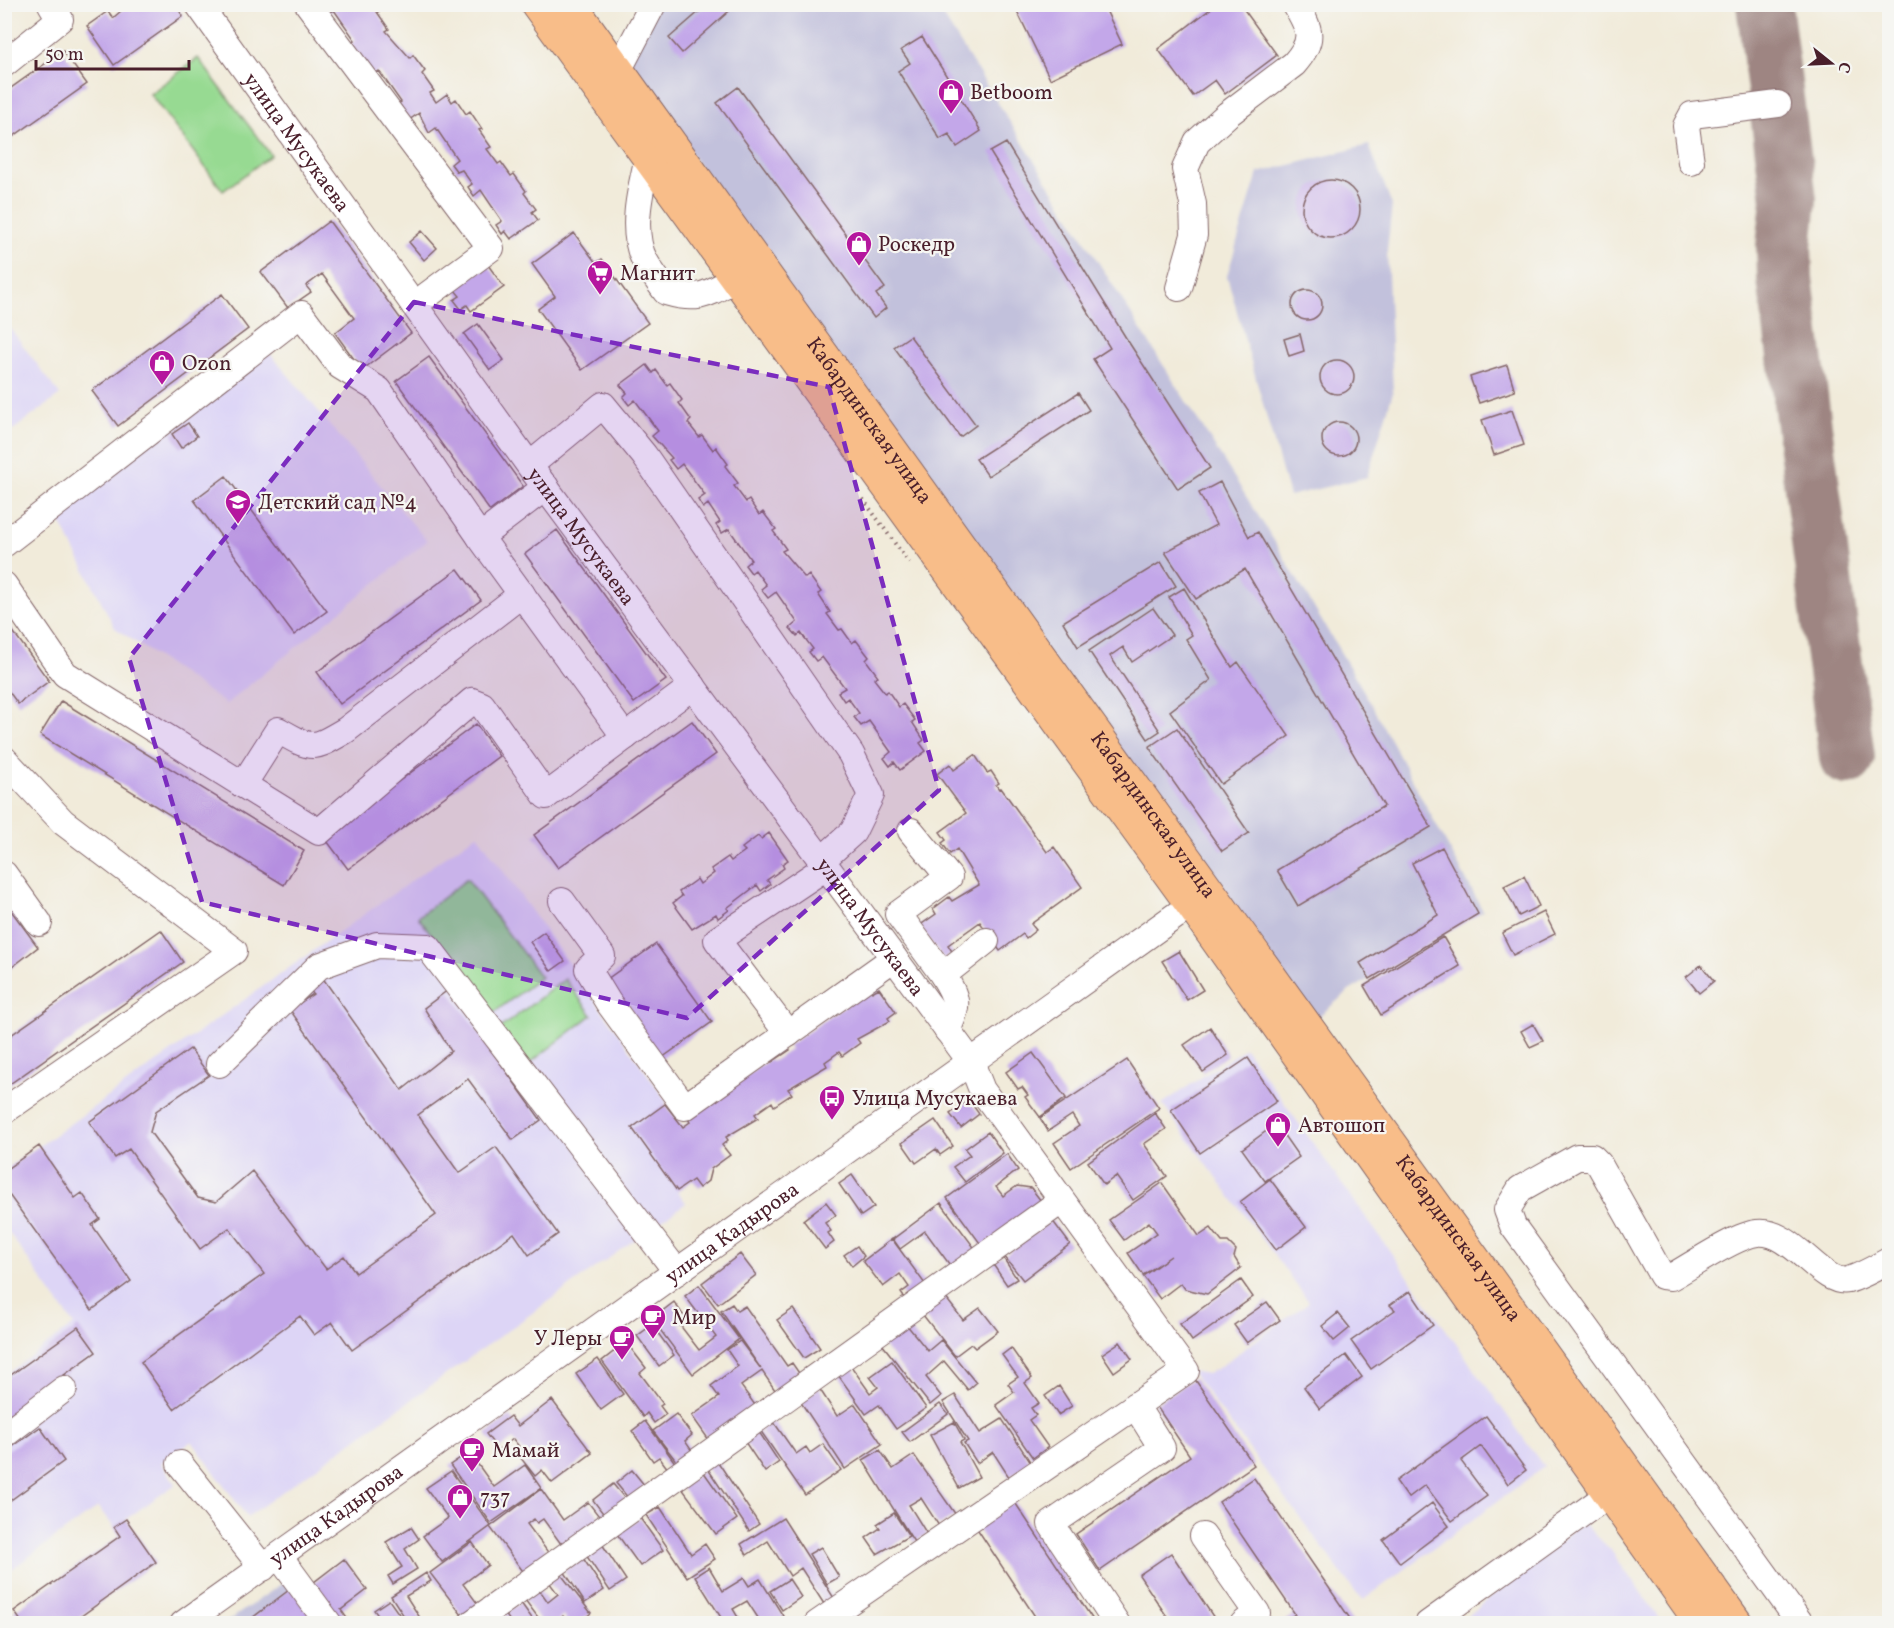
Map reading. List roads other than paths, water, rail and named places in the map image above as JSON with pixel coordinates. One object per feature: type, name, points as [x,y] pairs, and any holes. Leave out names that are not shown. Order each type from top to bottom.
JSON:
[{"type":"main road","name":"Кабардинская улица","points":[[537,4],[737,278],[1201,898]]},
{"type":"main road","name":"Кабардинская улица","points":[[570,4],[1201,898],[1621,1486],[1737,1623]]},
{"type":"main road","name":"Кабардинская улица","points":[[1621,1486],[1702,1623]]},
{"type":"street","name":"улица Мусукаева","points":[[198,4],[546,487],[971,1062],[982,1090],[1185,1371],[1135,1405]]},
{"type":"street","points":[[308,4],[491,248],[414,305]]},
{"type":"street","points":[[618,71],[653,4]]},
{"type":"street","points":[[1179,288],[1194,235],[1193,204],[1185,169],[1203,134],[1294,64],[1306,50],[1309,36],[1307,24],[1295,4]]},
{"type":"street","points":[[4,64],[60,19],[54,5]]},
{"type":"street","points":[[1691,162],[1686,126],[1692,115],[1778,104]]},
{"type":"street","points":[[648,158],[641,185],[638,233],[643,259],[666,292],[688,298],[703,297],[737,278]]},
{"type":"street","points":[[4,544],[301,314],[340,366],[379,390],[480,537],[625,737]]},
{"type":"street","points":[[530,465],[603,405],[644,455],[851,754],[871,795],[853,832],[824,863],[717,940],[788,1034]]},
{"type":"street","points":[[480,537],[546,487]]},
{"type":"street","points":[[4,585],[65,674],[319,832],[472,701],[482,705],[546,796],[693,686]]},
{"type":"street","points":[[243,785],[279,730],[305,746],[320,746],[346,730],[522,594]]},
{"type":"street","points":[[4,759],[63,822],[234,951],[4,1111]]},
{"type":"street","points":[[911,831],[949,877],[898,914],[943,975],[956,998],[955,1015],[947,1030]]},
{"type":"street","points":[[4,874],[39,923]]},
{"type":"street","name":"улица Кадырова","points":[[183,1623],[1201,898]]},
{"type":"street","points":[[562,901],[602,956],[588,969],[608,1002],[685,1107],[894,958]]},
{"type":"street","points":[[943,975],[986,940]]},
{"type":"street","points":[[219,1064],[319,966],[377,945],[428,947],[677,1272]]},
{"type":"street","points":[[1800,1623],[1513,1226],[1507,1210],[1520,1189],[1577,1157],[1586,1156],[1599,1164],[1662,1276],[1671,1277],[1742,1238],[1758,1233],[1776,1237],[1800,1250],[1834,1279],[1848,1280],[1890,1260]]},
{"type":"street","points":[[471,1623],[1061,1201]]},
{"type":"street","points":[[4,1435],[64,1389]]},
{"type":"street","points":[[817,1623],[1135,1405],[1162,1448],[1051,1524],[1117,1623]]},
{"type":"street","points":[[180,1464],[329,1623]]},
{"type":"street","points":[[1428,1623],[1621,1486]]},
{"type":"street","points":[[1203,1536],[1257,1613],[1243,1623]]},
{"type":"place","name":"Betboom","points":[[951,115]]},
{"type":"place","name":"Роскедр","points":[[859,267]]},
{"type":"place","name":"Магнит","points":[[600,296]]},
{"type":"place","name":"Ozon","points":[[162,386]]},
{"type":"place","name":"Детский сад №4","points":[[238,525]]},
{"type":"place","name":"Улица Мусукаева","points":[[832,1121]]},
{"type":"place","name":"Автошоп","points":[[1278,1148]]},
{"type":"place","name":"Мир","points":[[653,1340]]},
{"type":"place","name":"У Леры","points":[[622,1361]]},
{"type":"place","name":"Мамай","points":[[472,1473]]},
{"type":"place","name":"737","points":[[460,1520]]}]
